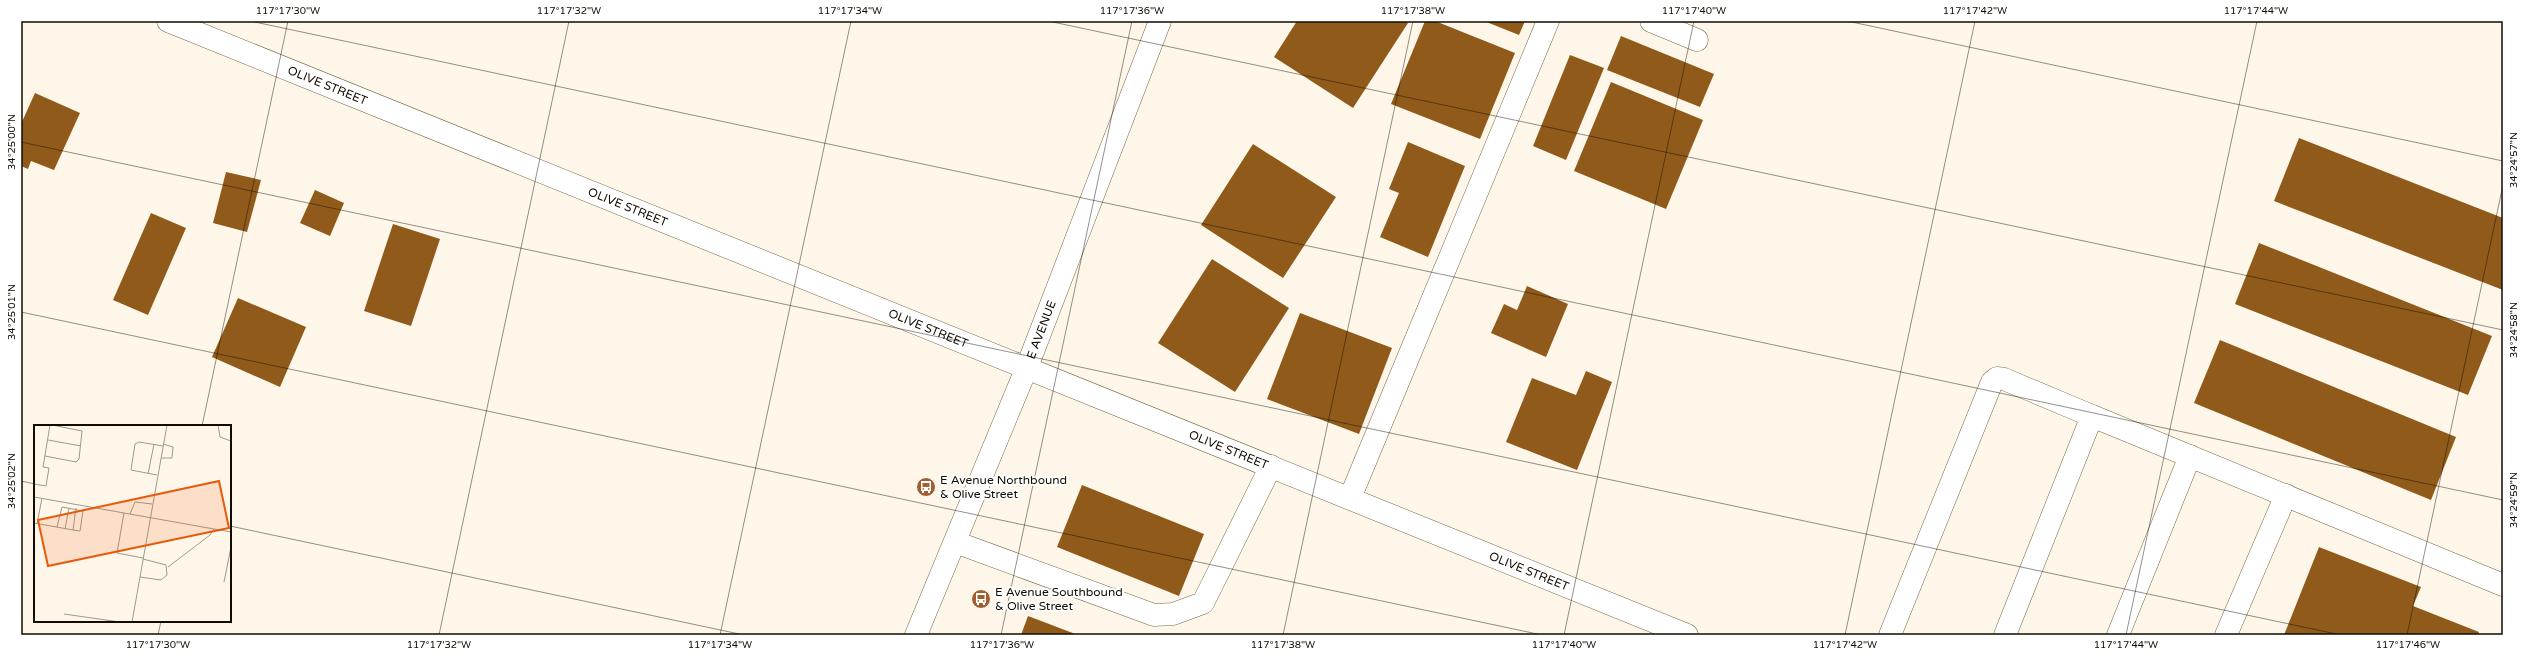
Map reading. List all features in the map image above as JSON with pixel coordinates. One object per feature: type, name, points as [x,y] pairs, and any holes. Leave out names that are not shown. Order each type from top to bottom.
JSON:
[{"type":"street","name":"OLIVE STREET","points":[[168,21],[205,27],[1027,367],[1688,635]]},
{"type":"street","name":"E AVENUE","points":[[916,635],[1027,367],[1160,21]]},
{"type":"street","points":[[1350,498],[1548,21]]},
{"type":"street","points":[[1651,21],[1697,40]]},
{"type":"street","points":[[1890,635],[1992,382],[1997,378],[2004,379],[2503,585]]},
{"type":"street","points":[[2005,635],[2092,416]]},
{"type":"street","points":[[2118,635],[2190,456]]},
{"type":"street","points":[[955,542],[1154,615],[1173,614],[1203,603],[1271,466]]},
{"type":"street","points":[[2226,635],[2286,495]]},
{"type":"building","points":[[1297,21],[1404,21],[1408,23],[1353,108],[1274,57]]},
{"type":"building","points":[[1425,21],[1435,21],[1515,53],[1480,139],[1391,104]]},
{"type":"building","points":[[1484,21],[1525,21],[1519,35]]},
{"type":"building","points":[[1621,36],[1714,74],[1700,107],[1607,70]]},
{"type":"building","points":[[1570,55],[1604,68],[1566,160],[1533,146]]},
{"type":"building","points":[[1611,82],[1703,120],[1666,209],[1574,171]]},
{"type":"building","points":[[35,93],[80,113],[54,170],[31,161],[28,169],[21,166],[21,124]]},
{"type":"building","points":[[2299,138],[2503,218],[2503,290],[2274,201]]},
{"type":"building","points":[[1408,142],[1465,166],[1428,257],[1380,237],[1399,193],[1389,189]]},
{"type":"building","points":[[1253,144],[1336,197],[1283,278],[1201,225]]},
{"type":"building","points":[[226,172],[261,180],[247,232],[213,223]]},
{"type":"building","points":[[315,190],[344,203],[330,236],[300,223]]},
{"type":"building","points":[[151,213],[186,228],[148,315],[113,300]]},
{"type":"building","points":[[393,224],[440,239],[411,326],[364,311]]},
{"type":"building","points":[[2259,243],[2492,336],[2468,395],[2235,304]]},
{"type":"building","points":[[1212,259],[1289,308],[1235,392],[1158,343]]},
{"type":"building","points":[[1527,286],[1568,304],[1546,357],[1491,333],[1504,304],[1517,310]]},
{"type":"building","points":[[238,298],[306,327],[280,387],[212,357]]},
{"type":"building","points":[[1300,313],[1392,348],[1359,434],[1267,399]]},
{"type":"building","points":[[2220,340],[2456,437],[2431,500],[2194,403]]},
{"type":"building","points":[[1586,371],[1612,382],[1577,470],[1506,442],[1532,378],[1576,395]]},
{"type":"building","points":[[1082,485],[1204,534],[1179,596],[1057,547]]},
{"type":"building","points":[[2319,547],[2421,587],[2413,606],[2479,632],[2478,635],[2284,635]]},
{"type":"building","points":[[1028,616],[1078,635],[1021,635]]},
{"type":"place","name":"E Avenue Northbound & Olive Street","points":[[926,487]]},
{"type":"place","name":"E Avenue Southbound & Olive Street","points":[[981,599]]}]
